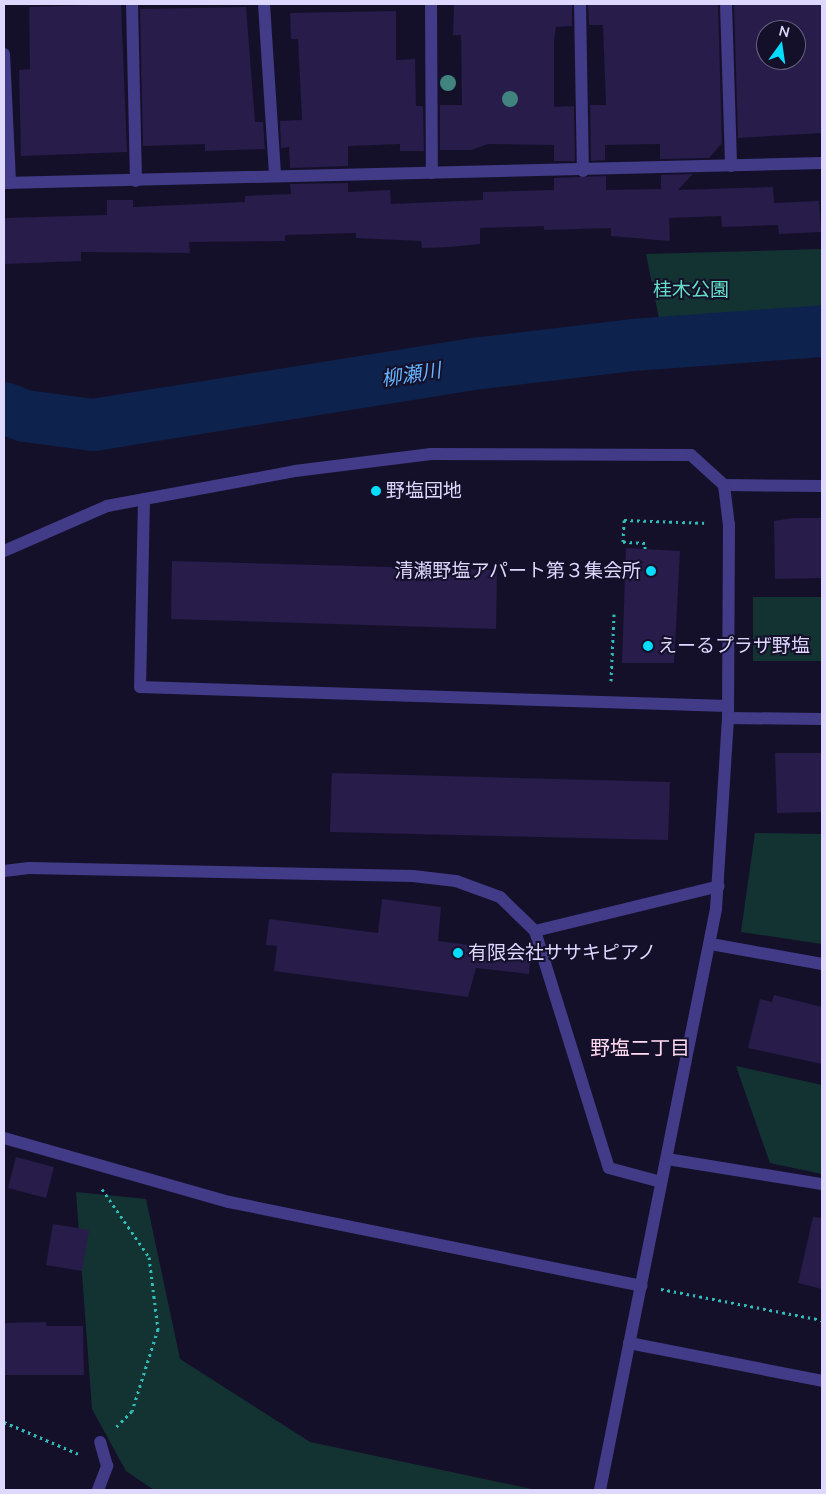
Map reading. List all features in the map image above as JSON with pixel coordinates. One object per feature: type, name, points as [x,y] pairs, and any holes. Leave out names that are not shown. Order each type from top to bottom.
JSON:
[{"type":"street","points":[[132,4],[136,181]]},
{"type":"street","points":[[264,4],[275,176]]},
{"type":"street","points":[[431,4],[432,173]]},
{"type":"street","points":[[580,4],[582,171]]},
{"type":"street","points":[[726,4],[731,166]]},
{"type":"street","points":[[4,54],[7,183],[582,171],[822,163]]},
{"type":"street","points":[[4,551],[107,506],[295,471],[431,454],[691,455],[724,485],[729,524],[728,712],[719,886],[711,944],[661,1182],[642,1286],[600,1490]]},
{"type":"street","points":[[724,485],[822,486]]},
{"type":"street","points":[[144,499],[140,687],[611,702],[822,719]]},
{"type":"street","points":[[4,872],[29,868],[413,876],[456,881],[500,897],[535,932],[610,1168],[661,1182]]},
{"type":"street","points":[[535,932],[719,886]]},
{"type":"street","points":[[711,944],[822,964]]},
{"type":"street","points":[[4,1138],[229,1202],[642,1286]]},
{"type":"street","points":[[667,1159],[822,1184]]},
{"type":"street","points":[[629,1343],[822,1380]]},
{"type":"street","points":[[98,1490],[108,1466],[100,1442]]},
{"type":"path","points":[[645,549],[645,543],[623,542],[624,520],[729,524]]},
{"type":"path","points":[[611,702],[614,614]]},
{"type":"path","points":[[86,1161],[149,1257],[158,1329],[132,1411],[100,1442]]},
{"type":"path","points":[[642,1286],[822,1320]]},
{"type":"path","points":[[4,1422],[108,1466]]},
{"type":"green space","name":"桂木公園","points":[[822,249],[822,321],[661,328],[646,254]]},
{"type":"green space","points":[[753,597],[822,597],[822,661],[753,661]]},
{"type":"green space","points":[[755,833],[822,834],[822,944],[741,932]]},
{"type":"green space","points":[[736,1066],[822,1085],[822,1174],[770,1163]]},
{"type":"green space","points":[[76,1192],[146,1199],[180,1359],[310,1442],[536,1490],[154,1490],[126,1471],[92,1409]]},
{"type":"building","points":[[121,4],[127,152],[21,156],[19,70],[30,69],[29,7]]},
{"type":"building","points":[[454,4],[572,4],[572,26],[556,27],[554,41],[554,107],[574,106],[575,161],[554,161],[554,145],[488,144],[471,150],[440,150],[440,105],[462,105],[461,35],[453,35]]},
{"type":"building","points":[[588,4],[718,5],[722,143],[709,158],[660,159],[660,144],[605,145],[605,160],[591,161],[590,105],[606,105],[603,25],[589,25]]},
{"type":"building","points":[[734,4],[822,4],[822,133],[738,138]]},
{"type":"building","points":[[246,7],[255,122],[263,122],[265,149],[205,151],[205,144],[143,146],[140,9]]},
{"type":"building","points":[[396,11],[396,60],[415,59],[416,106],[423,106],[424,151],[400,151],[400,144],[348,146],[348,166],[290,168],[289,147],[281,148],[280,121],[302,120],[298,39],[291,39],[290,13]]},
{"type":"building","points":[[693,174],[678,190],[773,187],[774,203],[819,201],[821,232],[779,234],[778,225],[722,227],[721,216],[669,218],[670,241],[611,236],[611,228],[544,230],[544,226],[480,228],[480,244],[449,247],[422,248],[421,241],[356,238],[356,233],[285,235],[285,241],[189,242],[190,253],[81,252],[81,261],[4,264],[4,218],[107,215],[107,200],[133,200],[133,207],[245,202],[245,196],[291,194],[290,184],[348,183],[348,192],[390,190],[391,204],[483,200],[483,192],[554,190],[554,178],[606,176],[606,190],[661,189],[661,175]]},
{"type":"building","points":[[793,518],[822,518],[822,578],[775,579],[774,521]]},
{"type":"building","points":[[626,548],[680,551],[674,663],[622,663]]},
{"type":"building","points":[[172,561],[497,570],[496,629],[171,619]]},
{"type":"building","points":[[775,753],[822,753],[822,812],[777,813]]},
{"type":"building","points":[[332,773],[670,782],[668,840],[330,832]]},
{"type":"building","points":[[382,899],[441,907],[438,941],[531,953],[529,974],[476,968],[468,997],[274,971],[277,946],[266,945],[269,919],[378,933]]},
{"type":"building","points":[[774,995],[822,1007],[822,1064],[748,1048],[760,999],[772,1002]]},
{"type":"building","points":[[16,1157],[54,1167],[46,1198],[8,1188]]},
{"type":"building","points":[[813,1217],[822,1218],[822,1289],[798,1283]]},
{"type":"building","points":[[53,1224],[89,1230],[82,1271],[46,1265]]},
{"type":"building","points":[[46,1322],[46,1326],[83,1326],[84,1375],[4,1375],[4,1323]]},
{"type":"waterway","name":"柳瀬川","points":[[4,408],[25,416],[93,425],[482,363],[633,345],[822,331]]},
{"type":"place","name":"野塩団地","points":[[376,491]]},
{"type":"place","name":"清瀬野塩アパート第３集会所","points":[[651,571]]},
{"type":"place","name":"えーるプラザ野塩","points":[[648,646]]},
{"type":"place","name":"有限会社ササキピアノ","points":[[458,953]]},
{"type":"district","name":"野塩二丁目","points":[[640,1047]]}]
